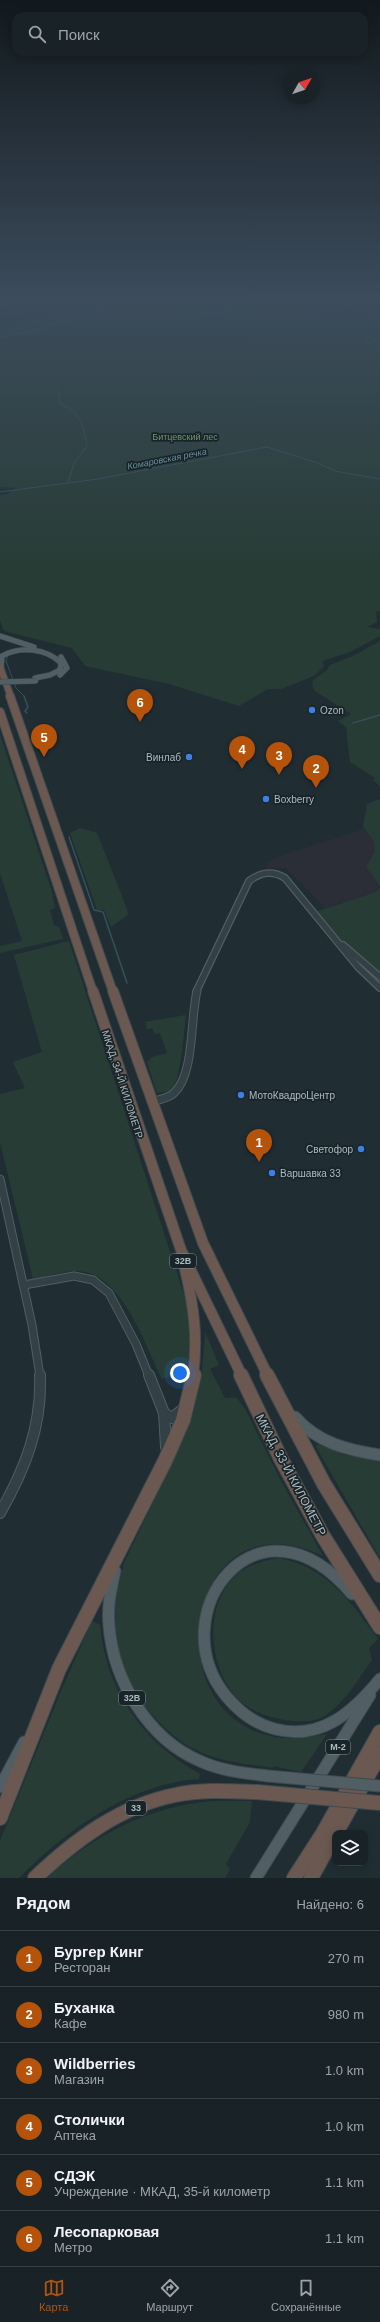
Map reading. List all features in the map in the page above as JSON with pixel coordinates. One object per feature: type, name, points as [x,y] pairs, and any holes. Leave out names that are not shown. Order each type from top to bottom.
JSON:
[{"type":"highway","name":"МКАД, 34-Й КИЛОМЕТР","points":[[1,669],[191,1214],[266,1374]]},
{"type":"highway","name":"МКАД, 34-Й КИЛОМЕТР","points":[[0,712],[170,1220],[212,1318]]},
{"type":"highway","name":"32B","points":[[126,1540],[165,1461],[189,1402],[195,1368],[197,1327],[185,1270],[170,1220]]},
{"type":"highway","name":"МКАД, 33-Й КИЛОМЕТР","points":[[212,1318],[262,1422],[301,1497],[380,1627]]},
{"type":"highway","points":[[266,1374],[324,1484],[380,1575]]},
{"type":"highway","points":[[0,1818],[42,1708],[76,1635],[126,1540]]},
{"type":"highway","points":[[294,1878],[380,1732]]},
{"type":"highway","points":[[310,1878],[380,1754]]},
{"type":"highway","name":"33","points":[[35,1878],[58,1856],[98,1828],[156,1800],[193,1792],[257,1792],[380,1803]]},
{"type":"main road","points":[[0,636],[56,654],[64,660],[67,668],[62,674],[50,679],[0,682]]},
{"type":"main road","points":[[0,679],[36,680],[55,674],[62,667],[59,660],[38,652],[20,649],[12,650],[2,656],[1,669]]},
{"type":"main road","points":[[266,1374],[291,1413],[308,1431],[318,1438],[345,1449],[380,1455]]},
{"type":"main road","name":"32B","points":[[126,1540],[111,1589],[108,1622],[114,1659],[128,1691],[139,1709],[163,1737],[192,1757],[226,1770],[268,1776],[380,1786]]},
{"type":"main road","points":[[380,1630],[332,1572],[319,1562],[306,1555],[278,1550],[251,1557],[229,1572],[220,1583],[209,1607],[205,1639],[207,1657],[212,1673],[219,1689],[230,1704],[244,1716],[276,1730],[306,1731],[321,1728],[336,1721],[352,1710],[380,1679]]},
{"type":"main road","name":"М-2","points":[[256,1878],[380,1679]]},
{"type":"main road","points":[[0,1787],[42,1708]]},
{"type":"street","points":[[0,728],[11,746]]},
{"type":"street","points":[[151,1102],[173,1095],[181,1085],[187,1062],[196,992],[249,881],[261,873],[274,873],[285,878],[363,974],[380,988]]},
{"type":"street","points":[[334,937],[380,977]]},
{"type":"street","points":[[0,1179],[24,1285],[40,1366],[40,1404],[31,1445],[21,1472],[0,1513]]},
{"type":"street","points":[[24,1285],[74,1276],[88,1278],[101,1286],[116,1304],[136,1344],[164,1413],[165,1461]]},
{"type":"street","points":[[164,1413],[168,1417],[175,1418],[189,1402]]},
{"type":"shaded area","points":[[364,829],[374,841],[375,851],[371,860],[380,886],[376,892],[326,908],[286,868],[266,868],[268,862],[278,857]]},
{"type":"green space","name":"Битцевский лес","points":[[0,387],[380,387],[380,611],[376,612],[377,622],[367,627],[380,629],[380,636],[350,652],[322,661],[324,666],[314,676],[281,689],[268,689],[239,706],[169,684],[85,666],[72,648],[4,631],[0,620],[0,495],[8,494],[16,488],[0,487]]},
{"type":"green space","points":[[380,641],[380,786],[373,780],[375,778],[350,762],[346,727],[338,721],[351,714],[315,691],[312,686],[313,680],[326,671],[330,665],[355,655]]},
{"type":"green space","points":[[0,734],[52,892],[55,908],[50,910],[54,925],[59,927],[63,939],[0,953],[0,946],[22,941],[0,873]]},
{"type":"green space","points":[[380,799],[380,886],[366,867],[375,851],[374,841],[363,827],[367,804]]},
{"type":"green space","points":[[80,828],[97,833],[127,909],[128,915],[111,927],[104,910],[97,910],[70,833]]},
{"type":"green space","points":[[380,887],[380,974],[339,939],[317,915],[318,911],[376,892]]},
{"type":"green space","points":[[69,941],[188,1307],[192,1328],[190,1367],[162,1379],[140,1330],[119,1297],[107,1284],[94,1275],[78,1271],[33,1279],[0,1142],[0,1094],[25,1088],[13,1062],[42,1052],[14,955]]},
{"type":"green space","points":[[186,1015],[178,1076],[172,1089],[157,1093],[147,1062],[152,1057],[167,1053],[160,1033],[155,1034],[152,1028],[147,1029],[145,1022]]},
{"type":"green space","points":[[205,1332],[219,1365],[210,1369],[225,1398],[237,1398],[245,1409],[281,1481],[323,1556],[277,1544],[241,1553],[215,1578],[201,1614],[199,1653],[211,1690],[236,1720],[275,1737],[281,1738],[308,1737],[327,1734],[301,1772],[273,1766],[273,1768],[224,1760],[191,1748],[182,1742],[160,1723],[145,1705],[133,1687],[124,1667],[118,1647],[115,1626],[116,1605],[119,1583],[125,1561],[192,1417],[202,1372]]},
{"type":"green space","points":[[318,1444],[346,1455],[380,1461],[380,1558],[316,1447]]},
{"type":"green space","points":[[278,1558],[295,1562],[324,1577],[347,1599],[378,1639],[369,1648],[372,1660],[345,1697],[333,1710],[322,1718],[311,1721],[278,1719],[264,1715],[245,1705],[234,1695],[226,1682],[219,1668],[215,1652],[213,1636],[214,1620],[218,1604],[224,1590],[234,1577],[243,1570],[260,1562]]},
{"type":"green space","points":[[92,1621],[100,1625],[103,1649],[110,1671],[119,1692],[131,1712],[145,1731],[161,1747],[180,1762],[200,1774],[199,1779],[174,1782],[149,1789],[125,1799],[101,1812],[57,1843],[19,1878],[0,1878],[0,1841],[61,1691]]},
{"type":"green space","points":[[213,1801],[252,1801],[250,1822],[226,1864],[230,1870],[225,1878],[47,1878],[84,1849],[103,1836],[124,1825],[167,1809]]},
{"type":"waterway","points":[[58,389],[60,404],[67,407],[77,415],[80,420],[87,446],[74,463],[68,483]]},
{"type":"waterway","name":"Комаровская речка","points":[[68,483],[98,479],[267,447],[318,463],[335,471],[380,479]]},
{"type":"waterway","name":"Комаровская речка","points":[[0,492],[68,483]]},
{"type":"waterway","points":[[8,655],[6,661],[16,688],[24,696]]},
{"type":"waterway","points":[[24,696],[28,707],[25,711],[27,713]]},
{"type":"waterway","points":[[353,723],[380,715]]},
{"type":"waterway","points":[[69,837],[94,910],[103,912],[127,983]]},
{"type":"place","name":"Ozon","points":[[312,710]]},
{"type":"place","name":"Лесопарковая","points":[[140,722]]},
{"type":"place","name":"СДЭК","points":[[44,757]]},
{"type":"place","name":"Винлаб","points":[[189,757]]},
{"type":"place","name":"Столички","points":[[242,769]]},
{"type":"place","name":"Wildberries","points":[[279,775]]},
{"type":"place","name":"Буханка","points":[[316,788]]},
{"type":"place","name":"Boxberry","points":[[266,799]]},
{"type":"place","name":"МотоКвадроЦентр","points":[[241,1095]]},
{"type":"place","name":"Светофор","points":[[361,1149]]},
{"type":"place","name":"Бургер Кинг","points":[[259,1162]]},
{"type":"place","name":"Варшавка 33","points":[[272,1173]]}]
